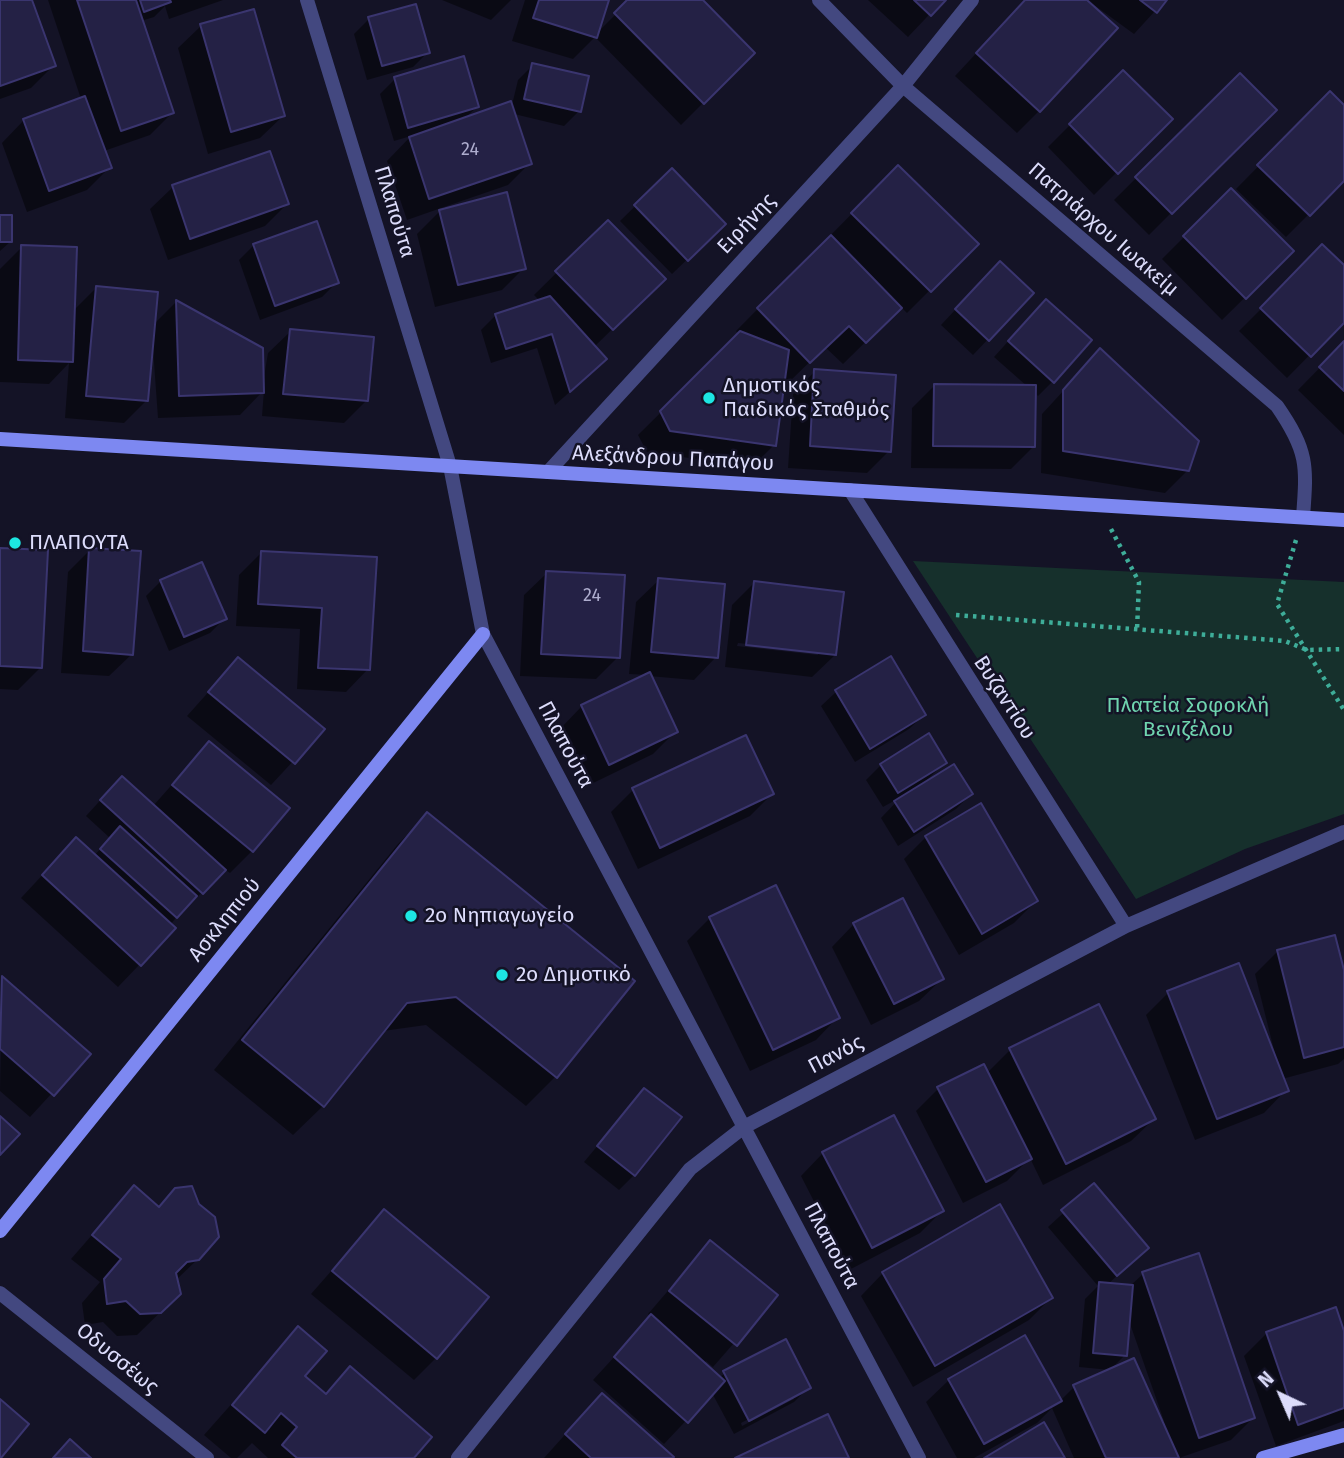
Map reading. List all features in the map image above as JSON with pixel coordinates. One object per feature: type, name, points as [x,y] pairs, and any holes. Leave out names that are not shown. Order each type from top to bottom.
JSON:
[{"type":"street","name":"Πλαπούτα","points":[[307,0],[450,466],[483,634],[919,1458]]},
{"type":"street","name":"Πατριάρχου Ιωακείμ","points":[[819,0],[903,86],[1277,406],[1298,436],[1307,469],[1303,517]]},
{"type":"street","name":"Ειρήνης","points":[[548,472],[903,86],[972,0]]},
{"type":"street","name":"Αλεξάνδρου Παπάγου","points":[[0,439],[1344,520]]},
{"type":"street","name":"Βυζαντίου","points":[[850,490],[1126,926]]},
{"type":"street","name":"Ασκληπιού","points":[[0,1231],[483,634]]},
{"type":"street","name":"Πανός","points":[[458,1458],[690,1169],[744,1127],[1126,926],[1344,832]]},
{"type":"street","name":"Οδυσσέως","points":[[0,1293],[207,1458]]},
{"type":"street","points":[[1263,1458],[1344,1434]]},
{"type":"path","points":[[1099,505],[1139,582],[1137,629]]},
{"type":"path","points":[[1303,517],[1277,604],[1344,710]]},
{"type":"path","points":[[925,612],[1285,641],[1307,650],[1344,649]]},
{"type":"green space","name":"Πλατεία Σοφοκλή Βενιζέλου","points":[[913,561],[1344,582],[1344,814],[1245,849],[1136,899]]},
{"type":"building","points":[[0,0],[32,0],[56,66],[0,86]]},
{"type":"building","points":[[77,0],[136,0],[174,113],[121,131]]},
{"type":"building","points":[[140,0],[170,0],[171,2],[144,12]]},
{"type":"building","points":[[539,0],[609,0],[597,38],[533,18]]},
{"type":"building","points":[[627,0],[703,0],[755,53],[704,104],[614,13]]},
{"type":"building","points":[[914,0],[946,0],[931,16]]},
{"type":"building","points":[[1025,0],[1087,0],[1118,28],[1040,112],[976,53]]},
{"type":"building","points":[[1140,0],[1167,0],[1157,13]]},
{"type":"building","points":[[416,4],[430,53],[382,66],[368,17]]},
{"type":"building","points":[[254,9],[285,116],[231,132],[200,24]]},
{"type":"building","points":[[464,56],[479,107],[408,128],[394,77]]},
{"type":"building","points":[[532,63],[589,76],[581,112],[524,99]]},
{"type":"building","points":[[1123,70],[1173,119],[1118,174],[1069,124]]},
{"type":"building","points":[[1240,73],[1277,110],[1172,214],[1135,177]]},
{"type":"building","points":[[1330,91],[1344,105],[1344,181],[1310,216],[1257,165]]},
{"type":"building","points":[[85,96],[112,168],[49,191],[23,119]]},
{"type":"building","points":[[511,101],[532,164],[429,199],[409,137]]},
{"type":"building","points":[[270,151],[289,204],[190,239],[172,185]]},
{"type":"building","points":[[898,165],[979,244],[931,292],[851,213]]},
{"type":"building","points":[[672,168],[726,224],[688,261],[634,205]]},
{"type":"building","points":[[1231,188],[1294,251],[1246,299],[1183,236]]},
{"type":"building","points":[[507,192],[526,269],[458,285],[439,210]]},
{"type":"building","points":[[0,215],[12,215],[12,242],[0,242]]},
{"type":"building","points":[[608,220],[666,279],[613,330],[555,271]]},
{"type":"building","points":[[317,221],[339,283],[275,306],[253,244]]},
{"type":"building","points":[[831,235],[902,308],[866,343],[849,326],[810,363],[757,308]]},
{"type":"building","points":[[1322,244],[1344,265],[1344,323],[1311,357],[1260,308]]},
{"type":"building","points":[[21,245],[77,247],[73,362],[18,360]]},
{"type":"building","points":[[1000,261],[1034,293],[989,341],[955,309]]},
{"type":"building","points":[[96,286],[158,292],[148,401],[86,396]]},
{"type":"building","points":[[550,296],[607,359],[570,392],[552,334],[506,349],[495,314]]},
{"type":"building","points":[[1046,299],[1092,340],[1054,383],[1008,341]]},
{"type":"building","points":[[176,300],[263,348],[264,393],[179,396]]},
{"type":"building","points":[[290,329],[374,337],[368,401],[283,394]]},
{"type":"building","points":[[740,331],[789,350],[776,446],[670,431],[660,411]]},
{"type":"building","points":[[1344,341],[1344,391],[1319,367]]},
{"type":"building","points":[[1100,348],[1199,441],[1189,471],[1063,451],[1063,390]]},
{"type":"building","points":[[814,369],[896,375],[891,452],[810,446]]},
{"type":"building","points":[[934,384],[1036,385],[1035,447],[933,446]]},
{"type":"building","points":[[0,548],[48,550],[42,668],[0,666]]},
{"type":"building","points":[[89,548],[141,551],[133,655],[83,651]]},
{"type":"building","points":[[261,551],[377,557],[370,670],[318,668],[322,608],[258,604]]},
{"type":"building","points":[[202,562],[227,619],[184,637],[160,580]]},
{"type":"building","points":[[546,571],[625,575],[620,658],[541,654]]},
{"type":"building","points":[[658,578],[725,584],[718,658],[651,652]]},
{"type":"building","points":[[754,581],[844,592],[836,655],[746,645]]},
{"type":"building","points":[[891,656],[926,715],[870,749],[835,690]]},
{"type":"building","points":[[238,657],[325,729],[295,764],[208,692]]},
{"type":"building","points":[[650,672],[678,732],[609,765],[581,705]]},
{"type":"building","points":[[929,733],[947,763],[898,793],[880,764]]},
{"type":"building","points":[[746,735],[774,794],[660,848],[632,788]]},
{"type":"building","points":[[209,741],[290,808],[253,852],[172,785]]},
{"type":"building","points":[[954,764],[973,794],[914,832],[894,801]]},
{"type":"building","points":[[122,776],[226,870],[203,894],[100,800]]},
{"type":"building","points":[[981,803],[1038,901],[982,934],[925,836]]},
{"type":"building","points":[[427,812],[635,981],[557,1078],[456,997],[407,1003],[324,1107],[242,1040]]},
{"type":"building","points":[[120,826],[197,896],[177,918],[100,849]]},
{"type":"building","points":[[76,837],[176,928],[141,966],[42,875]]},
{"type":"building","points":[[776,885],[840,1018],[773,1050],[709,917]]},
{"type":"building","points":[[903,898],[944,979],[894,1004],[853,923]]},
{"type":"building","points":[[1335,935],[1344,970],[1344,1047],[1304,1058],[1277,950]]},
{"type":"building","points":[[1239,963],[1289,1091],[1217,1119],[1167,991]]},
{"type":"building","points":[[2,976],[91,1054],[54,1096],[0,1049]]},
{"type":"building","points":[[1099,1004],[1156,1119],[1066,1164],[1009,1048]]},
{"type":"building","points":[[984,1064],[1032,1159],[986,1182],[937,1087]]},
{"type":"building","points":[[644,1088],[682,1117],[635,1176],[597,1146]]},
{"type":"building","points":[[894,1115],[944,1211],[872,1248],[822,1152]]},
{"type":"building","points":[[0,1116],[20,1134],[0,1155]]},
{"type":"building","points":[[1094,1183],[1149,1248],[1117,1276],[1061,1210]]},
{"type":"building","points":[[134,1185],[159,1207],[175,1188],[192,1186],[199,1204],[215,1217],[219,1237],[199,1260],[187,1262],[176,1273],[181,1294],[161,1313],[140,1314],[126,1301],[107,1304],[104,1279],[121,1259],[92,1235]]},
{"type":"building","points":[[1000,1204],[1053,1298],[935,1366],[882,1272]]},
{"type":"building","points":[[384,1209],[489,1297],[437,1359],[332,1271]]},
{"type":"building","points":[[710,1240],[778,1295],[737,1346],[669,1291]]},
{"type":"building","points":[[1199,1253],[1255,1418],[1199,1438],[1142,1272]]},
{"type":"building","points":[[1099,1282],[1133,1285],[1127,1356],[1093,1353]]},
{"type":"building","points":[[1336,1307],[1344,1331],[1344,1408],[1298,1425],[1266,1332]]},
{"type":"building","points":[[651,1314],[725,1381],[688,1423],[614,1357]]},
{"type":"building","points":[[298,1326],[327,1351],[305,1376],[326,1394],[350,1366],[432,1437],[414,1458],[297,1458],[282,1445],[297,1427],[281,1413],[265,1433],[232,1405]]},
{"type":"building","points":[[1025,1335],[1062,1401],[984,1444],[948,1379]]},
{"type":"building","points":[[786,1339],[811,1388],[749,1421],[723,1371]]},
{"type":"building","points":[[1134,1358],[1179,1458],[1106,1458],[1073,1385]]},
{"type":"building","points":[[602,1393],[674,1457],[591,1458],[565,1434]]},
{"type":"building","points":[[0,1399],[29,1424],[1,1458],[0,1458]]},
{"type":"building","points":[[828,1414],[849,1458],[735,1458]]},
{"type":"building","points":[[1044,1422],[1065,1458],[984,1458]]},
{"type":"building","points":[[70,1439],[91,1458],[53,1458]]},
{"type":"place","name":"Δημοτικός Παιδικός Σταθμός","points":[[709,398]]},
{"type":"place","name":"ΠΛΑΠΟΥΤΑ","points":[[15,543]]},
{"type":"place","name":"2ο Νηπιαγωγείο","points":[[411,916]]},
{"type":"place","name":"2ο Δημοτικό","points":[[502,975]]}]
